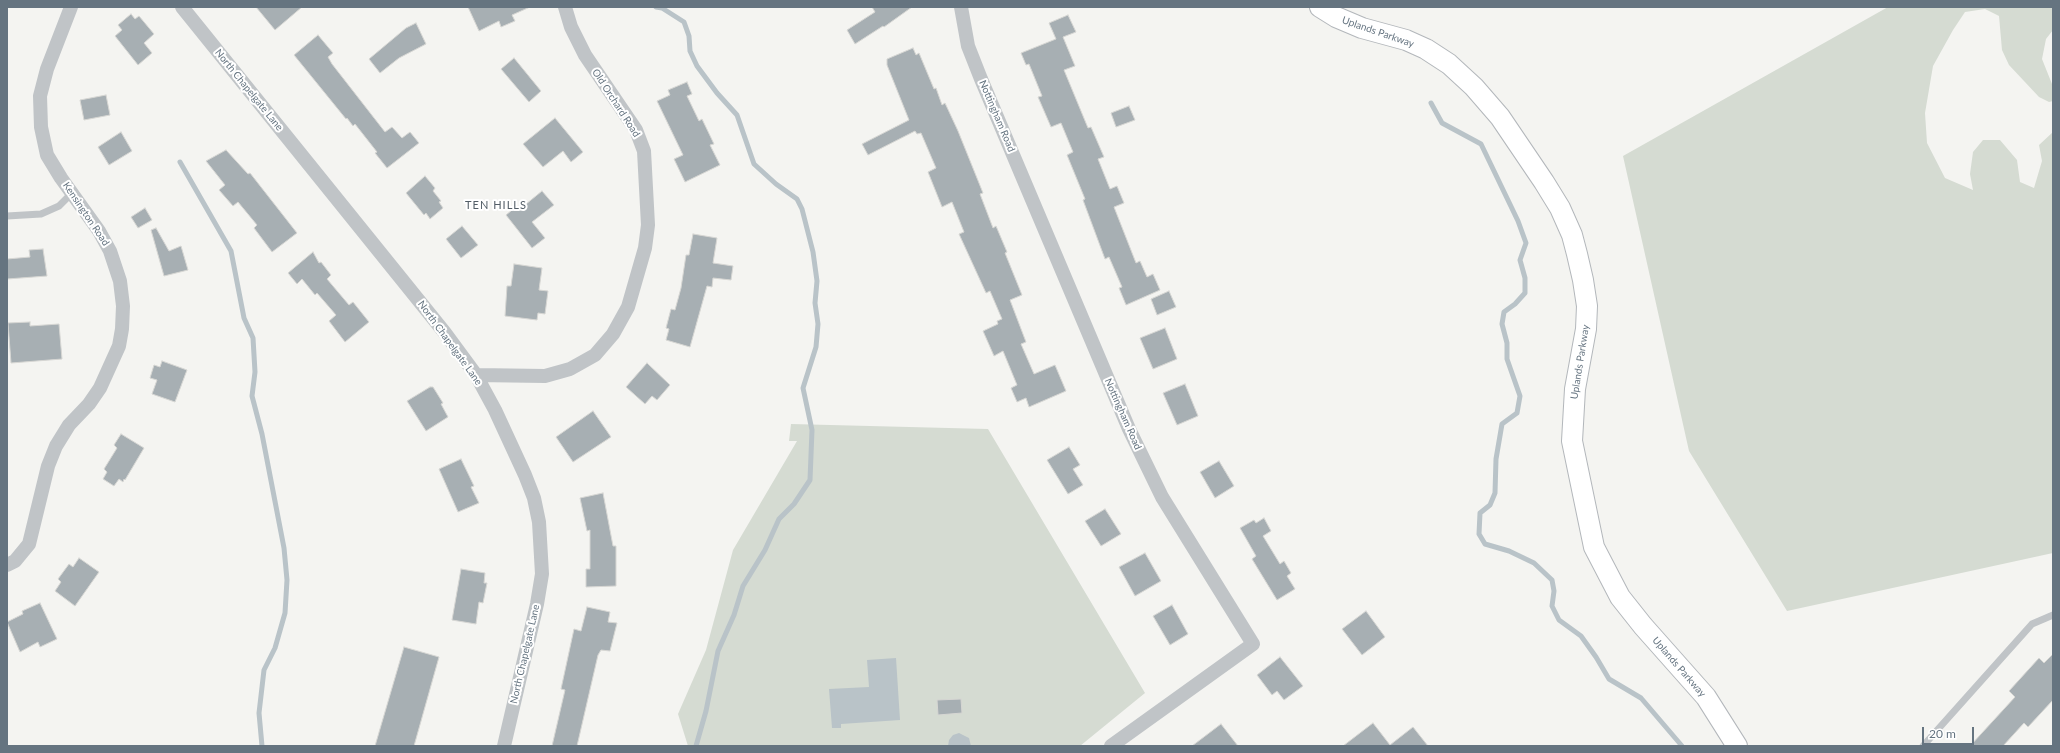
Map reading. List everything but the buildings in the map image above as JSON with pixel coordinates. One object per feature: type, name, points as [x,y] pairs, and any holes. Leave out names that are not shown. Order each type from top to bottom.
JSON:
[{"type":"street","name":"Kensington Road","points":[[7,565],[15,561],[29,544],[48,466],[56,446],[69,426],[89,404],[100,388],[119,346],[123,306],[120,281],[110,251],[99,231],[72,193],[48,155],[41,127],[40,96],[46,70],[72,7]]},
{"type":"street","name":"North Chapelgate Lane","points":[[182,7],[446,333],[476,375],[495,410],[534,498],[542,545],[542,574],[537,604],[504,746]]},
{"type":"street","name":"Old Orchard Road","points":[[476,375],[545,376],[570,369],[595,355],[613,334],[628,307],[645,248],[648,225],[644,151],[636,130],[584,55],[571,27],[565,7]]},
{"type":"street","name":"Nottingham Road","points":[[961,7],[968,46],[981,79],[1129,428],[1162,496],[1253,644],[1111,746]]},
{"type":"street","name":"Uplands Parkway","points":[[1320,7],[1336,17],[1362,28],[1406,40],[1426,49],[1449,64],[1474,87],[1500,117],[1560,208],[1572,235],[1583,280],[1586,306],[1586,329],[1575,389],[1572,441],[1594,547],[1620,597],[1643,626],[1706,697],[1737,746]]},
{"type":"lane","points":[[7,216],[41,214],[59,206],[72,193]]},
{"type":"lane","points":[[1923,746],[2032,624],[2053,615]]},
{"type":"shaded area","points":[[1888,7],[2053,7],[2053,30],[2046,39],[2042,59],[2052,84],[2053,101],[2049,102],[2039,97],[2009,65],[2002,50],[1999,16],[1985,9],[1965,12],[1953,30],[1933,66],[1925,113],[1927,143],[1945,178],[1973,190],[1970,174],[1973,152],[1983,140],[2000,140],[2017,160],[2020,182],[2034,188],[2042,161],[2039,145],[2053,132],[2053,553],[1787,611],[1689,451],[1623,156]]},
{"type":"shaded area","points":[[791,424],[988,429],[1145,693],[1080,746],[688,746],[678,714],[706,650],[733,550],[797,441],[789,441]]},
{"type":"shaded area","points":[[896,658],[900,720],[841,724],[841,728],[832,728],[829,689],[869,687],[867,660]]},
{"type":"shaded area","points":[[959,733],[969,738],[971,746],[948,746],[949,740],[953,735]]},
{"type":"waterway","points":[[656,7],[662,8],[684,22],[689,36],[690,51],[697,66],[717,93],[737,115],[754,164],[776,184],[797,199],[802,209],[813,252],[817,281],[815,303],[818,324],[816,347],[803,388],[812,430],[810,480],[794,504],[779,519],[765,550],[743,586],[734,615],[718,651],[706,711],[696,746]]},
{"type":"waterway","points":[[1431,103],[1442,123],[1481,144],[1518,221],[1526,243],[1520,260],[1525,278],[1525,293],[1515,304],[1504,312],[1502,324],[1507,343],[1507,359],[1520,396],[1517,413],[1502,424],[1496,459],[1495,493],[1490,505],[1480,513],[1479,534],[1485,544],[1509,551],[1534,563],[1552,580],[1554,591],[1552,606],[1559,620],[1581,636],[1609,679],[1641,698],[1682,746]]},
{"type":"waterway","points":[[180,162],[231,251],[244,318],[253,338],[255,372],[252,396],[262,434],[284,548],[287,580],[285,613],[275,648],[264,670],[259,713],[262,746]]},
{"type":"district","name":"TEN HILLS","points":[[496,205]]}]
